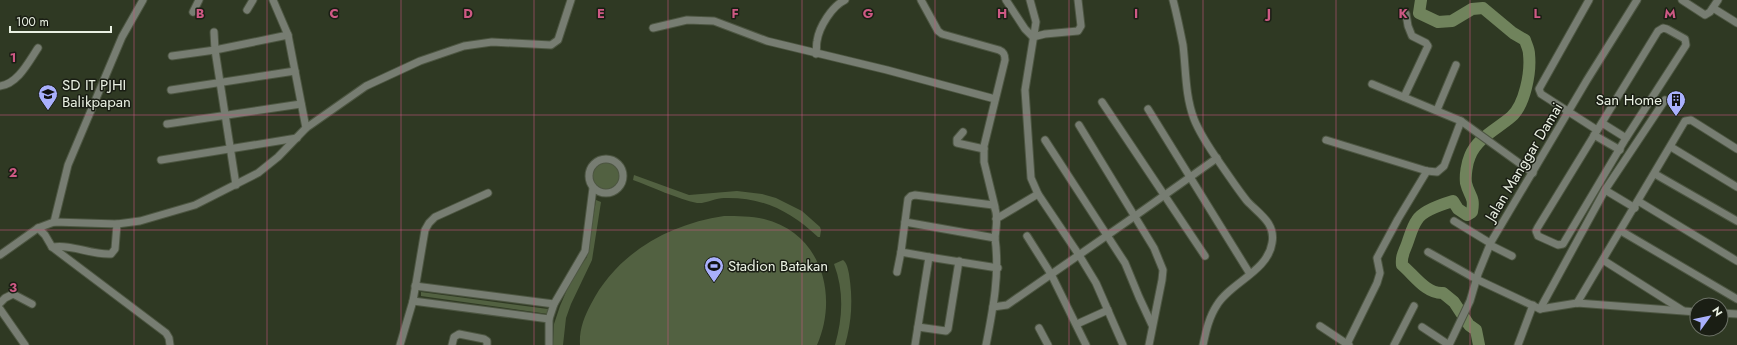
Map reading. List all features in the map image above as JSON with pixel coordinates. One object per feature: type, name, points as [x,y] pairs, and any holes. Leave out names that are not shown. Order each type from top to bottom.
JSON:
[{"type":"street","points":[[54,222],[68,166],[122,36],[142,0]]},
{"type":"street","points":[[193,12],[199,0]]},
{"type":"street","points":[[247,10],[253,0]]},
{"type":"street","points":[[273,0],[288,35],[300,104],[306,128]]},
{"type":"street","points":[[2,251],[38,228],[54,222],[117,224],[140,221],[195,205],[258,173],[306,128],[366,86],[420,61],[464,46],[492,42],[551,45],[558,40],[572,0]]},
{"type":"street","points":[[816,54],[816,42],[827,17],[837,4],[845,0]]},
{"type":"street","points":[[921,0],[938,31],[942,34],[1003,52],[1005,60],[984,149],[985,171],[995,207],[995,238],[998,268],[986,345]]},
{"type":"street","points":[[1006,0],[1025,30],[1033,37]]},
{"type":"street","points":[[1030,0],[1036,22],[1025,90],[1031,178],[1038,194],[1096,283],[1123,345]]},
{"type":"street","points":[[1033,37],[1045,34],[1078,31],[1081,26],[1078,0]]},
{"type":"street","points":[[1173,0],[1183,45],[1187,95],[1195,120],[1217,158],[1248,201],[1259,211],[1271,227],[1273,235],[1272,245],[1267,255],[1250,274],[1225,295],[1217,305],[1208,324],[1203,345]]},
{"type":"street","points":[[1589,0],[1539,89],[1541,94],[1569,112],[1620,150]]},
{"type":"street","name":"Jalan Manggar Damai","points":[[1449,345],[1470,301],[1476,279],[1490,244],[1638,0]]},
{"type":"street","points":[[1682,0],[1705,15],[1708,15],[1718,0]]},
{"type":"street","points":[[1713,8],[1737,24]]},
{"type":"street","points":[[1404,97],[1428,46],[1426,43],[1415,38],[1410,33],[1406,14]]},
{"type":"street","points":[[653,28],[687,20],[714,21],[767,41],[887,70],[995,99]]},
{"type":"street","points":[[1663,28],[1667,29],[1685,40],[1686,45],[1626,138],[1563,244],[1558,246],[1538,236],[1536,232],[1602,123],[1658,30],[1663,28]]},
{"type":"street","points":[[214,32],[215,50],[236,185]]},
{"type":"street","points":[[172,56],[215,50],[288,35]]},
{"type":"street","points":[[0,86],[9,84],[16,78],[38,48]]},
{"type":"street","points":[[1437,110],[1456,65]]},
{"type":"street","points":[[171,90],[294,71]]},
{"type":"street","points":[[1372,84],[1461,121],[1533,173]]},
{"type":"street","points":[[1540,309],[1605,190],[1665,100]]},
{"type":"street","points":[[1102,102],[1205,256]]},
{"type":"street","points":[[167,124],[300,104]]},
{"type":"street","points":[[1148,109],[1250,274]]},
{"type":"street","points":[[1577,303],[1688,120],[1691,120],[1737,149]]},
{"type":"street","points":[[1326,140],[1428,171],[1438,172],[1442,169],[1461,121]]},
{"type":"street","points":[[1602,123],[1626,138]]},
{"type":"street","points":[[1079,125],[1154,248],[1162,270],[1162,280],[1149,345]]},
{"type":"street","points":[[963,132],[957,139],[957,143],[984,149]]},
{"type":"street","points":[[160,160],[296,138]]},
{"type":"street","points":[[1045,140],[1125,263],[1152,325]]},
{"type":"street","points":[[1671,148],[1737,187]]},
{"type":"street","points":[[549,345],[549,319],[554,304],[585,251],[593,188],[590,183],[589,173],[591,167],[596,162],[606,158],[620,165],[623,179],[619,188],[609,193],[604,193],[593,188]]},
{"type":"street","points":[[992,307],[1004,306],[1165,196],[1217,158]]},
{"type":"street","points":[[1320,326],[1348,345],[1377,283],[1380,273],[1377,258],[1398,219],[1428,171]]},
{"type":"street","points":[[1655,174],[1737,222]]},
{"type":"street","points":[[1605,190],[1636,204],[1737,261]]},
{"type":"street","points":[[400,345],[413,301],[425,230],[429,223],[435,217],[488,193]]},
{"type":"street","points":[[996,219],[1038,194]]},
{"type":"street","points":[[897,272],[908,199],[911,196],[915,195],[995,207]]},
{"type":"street","points":[[1454,221],[1512,256]]},
{"type":"street","points":[[905,222],[995,238]]},
{"type":"street","points":[[52,247],[62,245],[91,253],[111,254],[115,249],[117,224]]},
{"type":"street","points":[[38,228],[45,235],[52,247],[166,333],[169,338],[170,345]]},
{"type":"street","points":[[1621,230],[1737,299]]},
{"type":"street","points":[[1026,236],[1051,274],[1086,345]]},
{"type":"street","points":[[901,252],[998,268]]},
{"type":"street","points":[[1428,252],[1476,279],[1540,309],[1577,303],[1689,311]]},
{"type":"street","points":[[915,345],[929,256]]},
{"type":"street","points":[[1603,260],[1683,311]]},
{"type":"street","points":[[918,326],[946,331],[948,329],[959,261]]},
{"type":"street","points":[[415,286],[554,304]]},
{"type":"street","points":[[0,303],[5,298],[13,294],[32,304]]},
{"type":"street","points":[[413,301],[549,319]]},
{"type":"street","points":[[1518,345],[1533,305]]},
{"type":"street","points":[[1394,345],[1414,306]]},
{"type":"street","points":[[0,309],[25,345]]},
{"type":"street","points":[[1076,324],[1108,310]]},
{"type":"street","points":[[1422,327],[1449,345]]},
{"type":"street","points":[[1039,328],[1048,345]]},
{"type":"street","points":[[452,345],[454,337],[459,334],[484,339],[487,341],[487,345]]},
{"type":"green space","points":[[605,161],[616,165],[620,176],[616,187],[605,191],[594,187],[590,176],[594,165]]},
{"type":"green space","points":[[634,175],[689,195],[737,191],[762,194],[776,198],[802,211],[820,227],[820,237],[786,213],[763,203],[738,198],[724,198],[697,203],[673,196],[633,180]]},
{"type":"green space","points":[[596,200],[601,202],[592,260],[566,318],[563,345],[553,345],[554,324],[560,306],[572,278],[587,257]]},
{"type":"green space","name":"Stadion Batakan","points":[[724,216],[759,218],[784,226],[799,238],[812,252],[820,268],[825,287],[826,306],[823,326],[817,345],[580,345],[582,324],[591,304],[602,286],[615,270],[630,256],[665,234],[684,226]]},
{"type":"green space","points":[[843,260],[847,266],[849,274],[851,301],[850,319],[845,345],[835,345],[840,324],[841,294],[840,284],[834,264]]},
{"type":"green space","points":[[421,292],[548,309],[548,314],[421,296]]},
{"type":"waterway","points":[[1421,0],[1419,13],[1438,22],[1452,21],[1472,9],[1483,8],[1513,33],[1525,40],[1529,52],[1528,79],[1520,105],[1511,117],[1477,144],[1469,159],[1466,169],[1466,183],[1473,203],[1472,212],[1467,215],[1458,209],[1453,201],[1433,208],[1423,214],[1414,226],[1402,257],[1402,265],[1421,283],[1431,290],[1443,293],[1454,302],[1469,325],[1476,330],[1479,345]]},
{"type":"place","name":"SD IT PJHI Balikpapan","points":[[48,111]]},
{"type":"place","name":"San Home","points":[[1676,117]]},
{"type":"place","name":"Stadion Batakan","points":[[714,283]]}]
